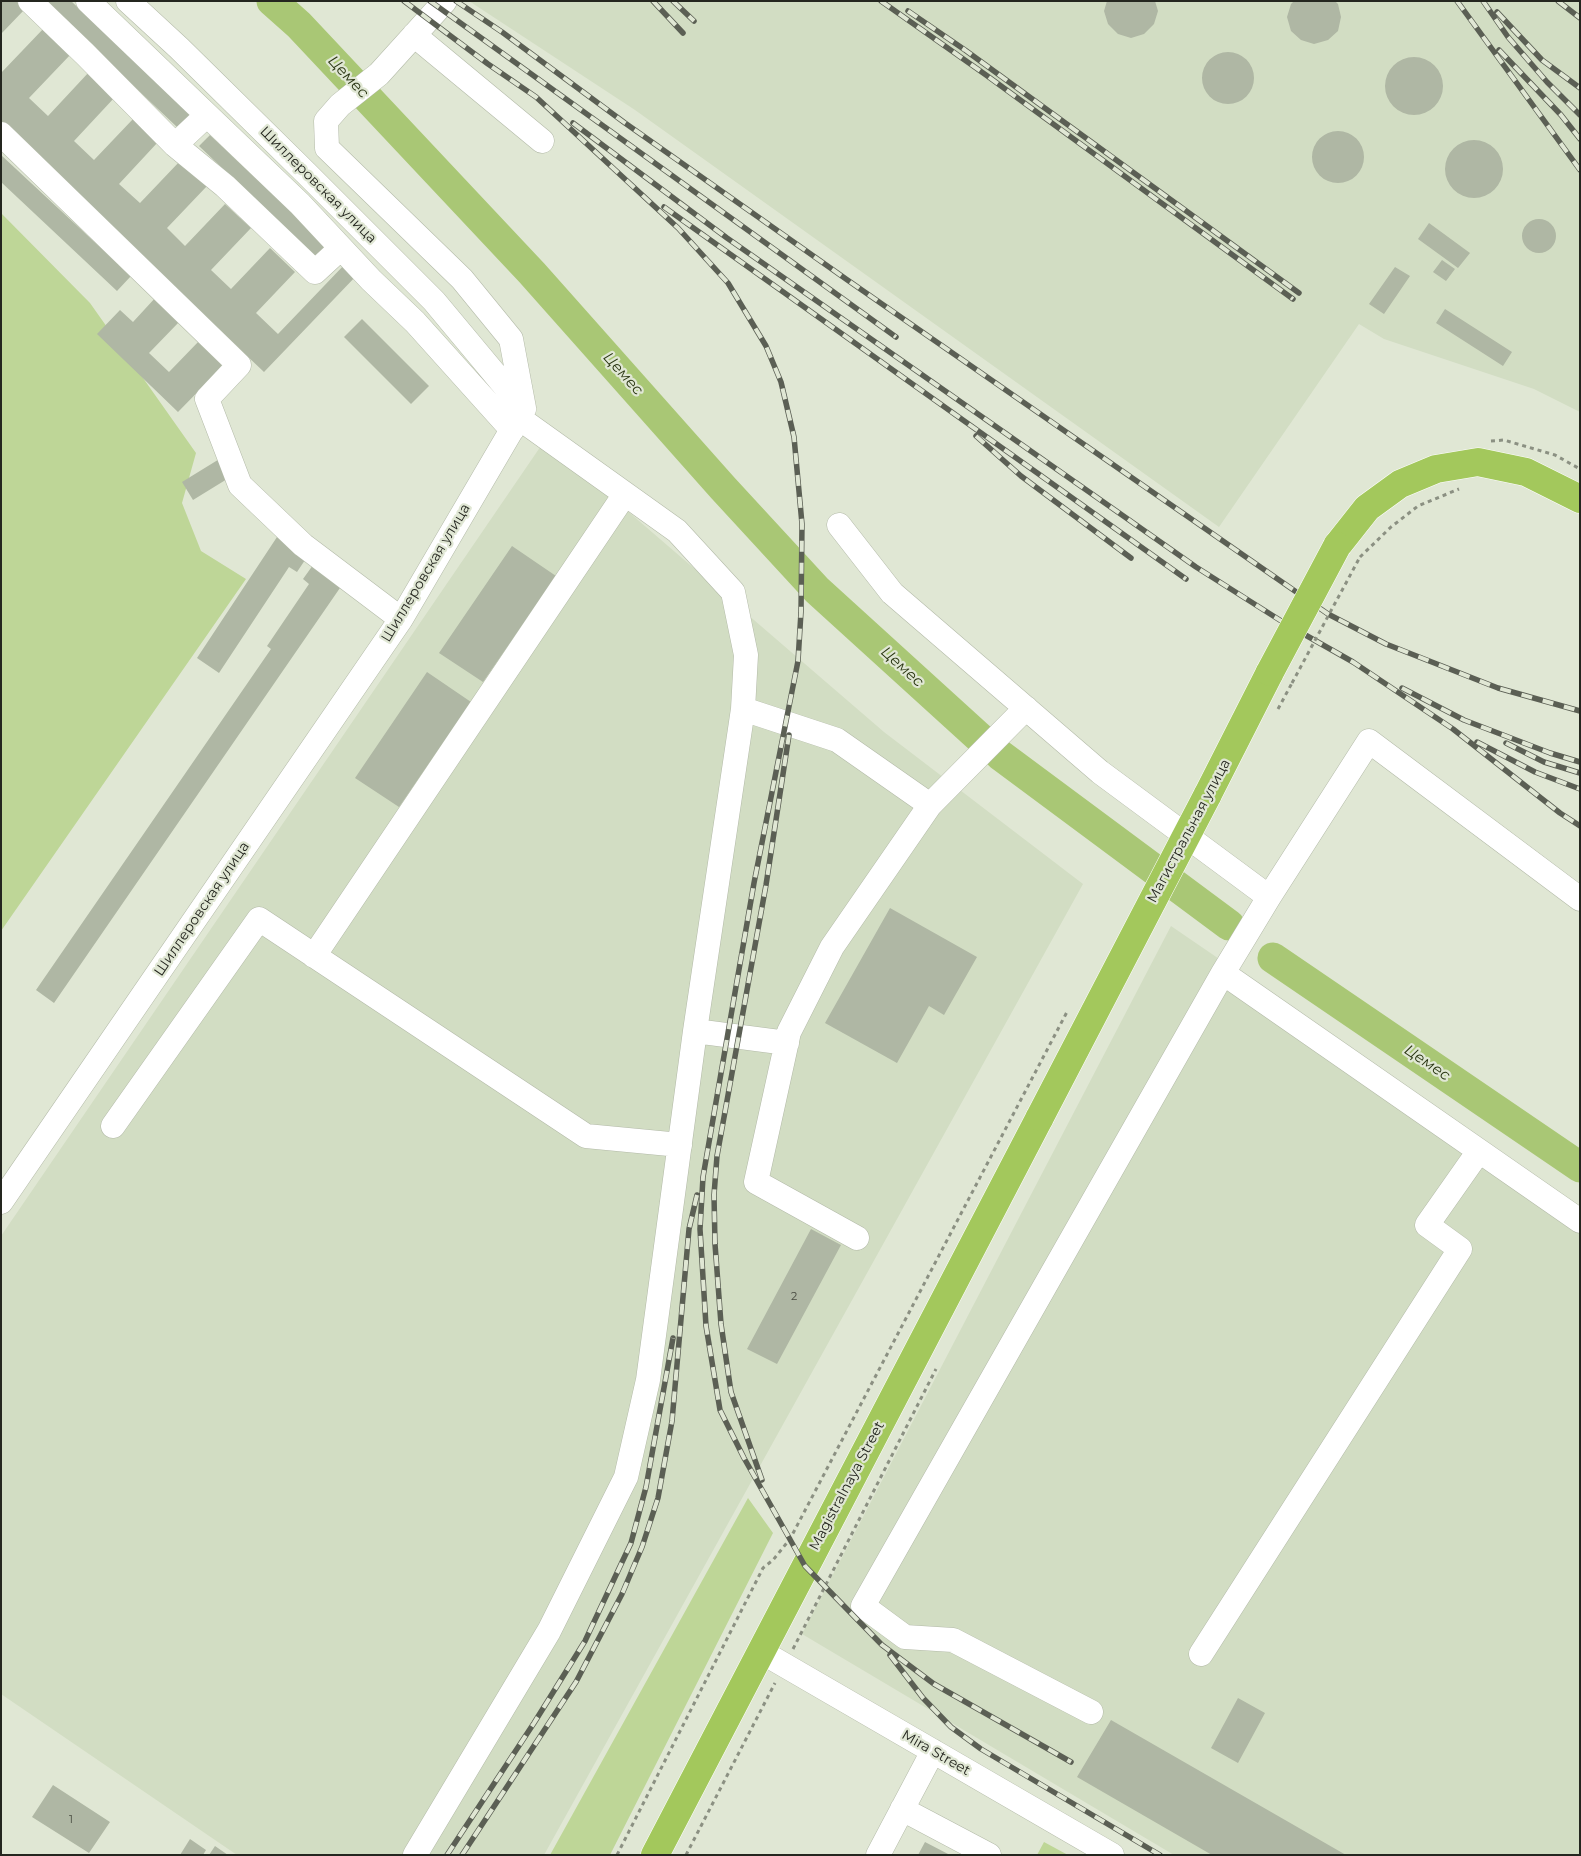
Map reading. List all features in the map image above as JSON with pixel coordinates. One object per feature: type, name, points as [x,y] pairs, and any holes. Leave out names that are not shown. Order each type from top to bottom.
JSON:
[{"type":"highway","points":[[1349,551],[1367,508],[1400,484],[1436,469],[1478,462],[1526,472],[1580,499]]},
{"type":"highway","name":"Магистральная улица","points":[[1040,1117],[1207,796],[1281,678],[1349,551]]},
{"type":"highway","name":"Magistralnaya Street","points":[[654,1855],[1040,1117]]},
{"type":"street","points":[[30,1],[175,145],[225,186],[314,272],[341,248]]},
{"type":"street","points":[[88,1],[300,204],[371,280],[518,419],[677,531],[733,592],[746,655],[743,709],[695,1032],[648,1380],[626,1477],[549,1631],[415,1855]]},
{"type":"street","name":"Шиллеровская улица","points":[[1,1202],[401,619],[518,419],[434,301],[264,131],[128,1]]},
{"type":"street","points":[[445,1],[378,74],[340,105],[326,120],[327,148],[462,279],[511,339],[518,419]]},
{"type":"street","points":[[414,35],[542,141]]},
{"type":"street","points":[[175,145],[207,115]]},
{"type":"street","points":[[1,134],[239,364],[206,399],[240,485],[303,545],[401,619]]},
{"type":"street","points":[[314,956],[625,494]]},
{"type":"street","points":[[839,524],[892,593],[1100,772],[1269,897]]},
{"type":"street","points":[[858,1238],[756,1182],[789,1032],[832,947],[930,805],[1026,708]]},
{"type":"street","points":[[743,709],[837,740],[930,805]]},
{"type":"street","points":[[1092,1712],[953,1640],[905,1637],[863,1606],[1223,973],[1269,897],[1369,741],[1580,899]]},
{"type":"street","points":[[113,1126],[259,919],[586,1136],[680,1145]]},
{"type":"street","points":[[1223,973],[1580,1221]]},
{"type":"street","points":[[695,1032],[787,1043]]},
{"type":"street","points":[[1201,1654],[1460,1249],[1427,1225],[1479,1151]]},
{"type":"street","name":"Mira Street","points":[[760,1651],[1112,1855]]},
{"type":"street","points":[[878,1855],[933,1751]]},
{"type":"street","points":[[902,1809],[989,1855]]},
{"type":"path","points":[[1281,678],[1349,551],[1391,528],[1418,506],[1465,488]]},
{"type":"path","points":[[616,1855],[762,1568],[773,1560],[790,1539],[1069,1009]]},
{"type":"path","points":[[686,1855],[938,1364]]},
{"type":"shaded area","points":[[469,1],[1580,1],[1580,412],[1534,389],[1384,339],[1359,324],[1219,527],[635,110]]},
{"type":"shaded area","points":[[545,440],[884,732],[1083,884],[544,1855],[237,1855],[1,1694],[1,1236]]},
{"type":"shaded area","points":[[1171,926],[1580,1206],[1580,1855],[1174,1855],[802,1634]]},
{"type":"green space","points":[[1,213],[90,303],[196,453],[182,503],[201,551],[246,579],[1,931]]},
{"type":"green space","points":[[748,1498],[773,1533],[610,1855],[550,1855]]},
{"type":"green space","points":[[1044,1842],[1068,1855],[1037,1855]]},
{"type":"building","points":[[1,1],[16,1],[25,9],[1,34]]},
{"type":"building","points":[[44,1],[71,1],[191,115],[178,128]]},
{"type":"building","points":[[1107,1],[1155,1],[1158,11],[1154,24],[1144,34],[1131,38],[1118,34],[1108,24],[1104,11]]},
{"type":"building","points":[[1294,1],[1335,1],[1338,4],[1341,17],[1338,31],[1328,40],[1314,44],[1301,40],[1291,31],[1287,17],[1291,4]]},
{"type":"building","points":[[44,28],[71,54],[29,98],[48,116],[89,72],[115,97],[74,141],[94,160],[133,119],[158,142],[119,184],[140,203],[180,161],[207,186],[167,228],[185,246],[225,204],[251,228],[211,270],[231,289],[270,248],[295,272],[256,313],[278,334],[346,263],[358,274],[264,372],[1,123],[1,73]]},
{"type":"building","points":[[1223,52],[1233,52],[1247,59],[1254,73],[1254,83],[1247,97],[1233,104],[1223,104],[1213,100],[1206,93],[1202,83],[1202,73],[1206,63],[1213,56]]},
{"type":"building","points":[[1408,57],[1420,57],[1435,65],[1443,80],[1443,92],[1435,107],[1420,115],[1408,115],[1393,107],[1385,92],[1385,80],[1393,65]]},
{"type":"building","points":[[1333,131],[1343,131],[1357,138],[1364,152],[1364,162],[1357,176],[1343,183],[1333,183],[1323,179],[1316,172],[1312,162],[1312,152],[1316,142],[1323,135]]},
{"type":"building","points":[[210,135],[329,247],[318,259],[199,146]]},
{"type":"building","points":[[1468,140],[1480,140],[1495,148],[1503,163],[1503,175],[1495,190],[1480,198],[1468,198],[1453,190],[1445,175],[1445,163],[1453,148]]},
{"type":"building","points":[[1,155],[131,276],[117,291],[1,182]]},
{"type":"building","points":[[1539,219],[1551,224],[1556,236],[1551,248],[1539,253],[1527,248],[1522,236],[1527,224]]},
{"type":"building","points":[[1429,223],[1470,253],[1458,268],[1418,239]]},
{"type":"building","points":[[1442,260],[1455,269],[1446,281],[1433,272]]},
{"type":"building","points":[[1395,267],[1410,276],[1384,314],[1369,304]]},
{"type":"building","points":[[156,297],[180,321],[149,353],[169,372],[200,340],[225,364],[178,412],[97,334],[120,310],[133,322]]},
{"type":"building","points":[[1445,309],[1512,352],[1503,366],[1436,323]]},
{"type":"building","points":[[362,319],[429,386],[411,404],[344,337]]},
{"type":"building","points":[[221,458],[232,476],[193,500],[182,482]]},
{"type":"building","points":[[277,537],[307,557],[297,572],[289,567],[219,673],[197,658]]},
{"type":"building","points":[[512,546],[556,576],[483,682],[439,653]]},
{"type":"building","points":[[313,565],[342,585],[54,1003],[36,990],[271,649],[267,646],[309,584],[303,579]]},
{"type":"building","points":[[427,672],[471,702],[399,807],[355,778]]},
{"type":"building","points":[[890,908],[977,957],[944,1015],[929,1006],[897,1063],[825,1023]]},
{"type":"building","points":[[811,1229],[841,1245],[777,1364],[747,1349]]},
{"type":"building","points":[[1238,1698],[1265,1713],[1238,1763],[1211,1748]]},
{"type":"building","points":[[1111,1720],[1346,1855],[1212,1855],[1077,1777]]},
{"type":"building","points":[[53,1785],[110,1822],[89,1853],[32,1817]]},
{"type":"building","points":[[190,1839],[206,1850],[203,1855],[180,1855]]},
{"type":"building","points":[[925,1842],[950,1855],[918,1855]]},
{"type":"building","points":[[215,1846],[228,1855],[209,1855]]},
{"type":"waterway","name":"Цемес","points":[[272,1],[299,25],[532,273],[723,488],[817,590],[982,740]]},
{"type":"waterway","name":"Цемес","points":[[1000,755],[1229,925]]},
{"type":"waterway","name":"Цемес","points":[[1273,958],[1580,1167]]},
{"type":"railway","points":[[404,1],[488,64],[536,97],[678,228],[728,283],[766,346],[781,382],[794,437],[802,524],[801,612],[798,661],[754,883],[703,1177],[700,1229],[706,1326],[720,1410],[744,1458],[805,1566],[882,1645],[934,1684],[1071,1762]]},
{"type":"railway","points":[[430,1],[896,337]]},
{"type":"railway","points":[[456,1],[846,279],[1328,614],[1386,644],[1498,688],[1580,711]]},
{"type":"railway","points":[[653,1],[683,33]]},
{"type":"railway","points":[[673,1],[694,21]]},
{"type":"railway","points":[[881,1],[986,75],[1293,299]]},
{"type":"railway","points":[[1457,1],[1580,170]]},
{"type":"railway","points":[[1483,1],[1508,37],[1547,82],[1580,115]]},
{"type":"railway","points":[[1558,1],[1580,18]]},
{"type":"railway","points":[[908,11],[965,50],[1299,293]]},
{"type":"railway","points":[[1497,12],[1542,60],[1580,88]]},
{"type":"railway","points":[[1499,50],[1561,115],[1580,139]]},
{"type":"railway","points":[[573,123],[727,238],[1196,567],[1286,624],[1353,662],[1453,729],[1560,813],[1580,826]]},
{"type":"railway","points":[[664,207],[1186,579]]},
{"type":"railway","points":[[976,436],[1021,476],[1131,558]]},
{"type":"railway","points":[[1402,688],[1464,720],[1550,753],[1580,762]]},
{"type":"railway","points":[[762,1480],[731,1392],[721,1324],[715,1244],[714,1195],[717,1156],[766,885],[789,735]]},
{"type":"railway","points":[[1477,742],[1535,772],[1580,789]]},
{"type":"railway","points":[[1506,743],[1544,762],[1580,773]]},
{"type":"railway","points":[[462,1855],[576,1682],[622,1594],[642,1547],[658,1498],[672,1421],[689,1229],[697,1195]]},
{"type":"railway","points":[[447,1855],[534,1723],[585,1641],[631,1543],[646,1487],[673,1338]]},
{"type":"railway","points":[[890,1655],[923,1698],[951,1727],[981,1749],[1160,1855]]}]
